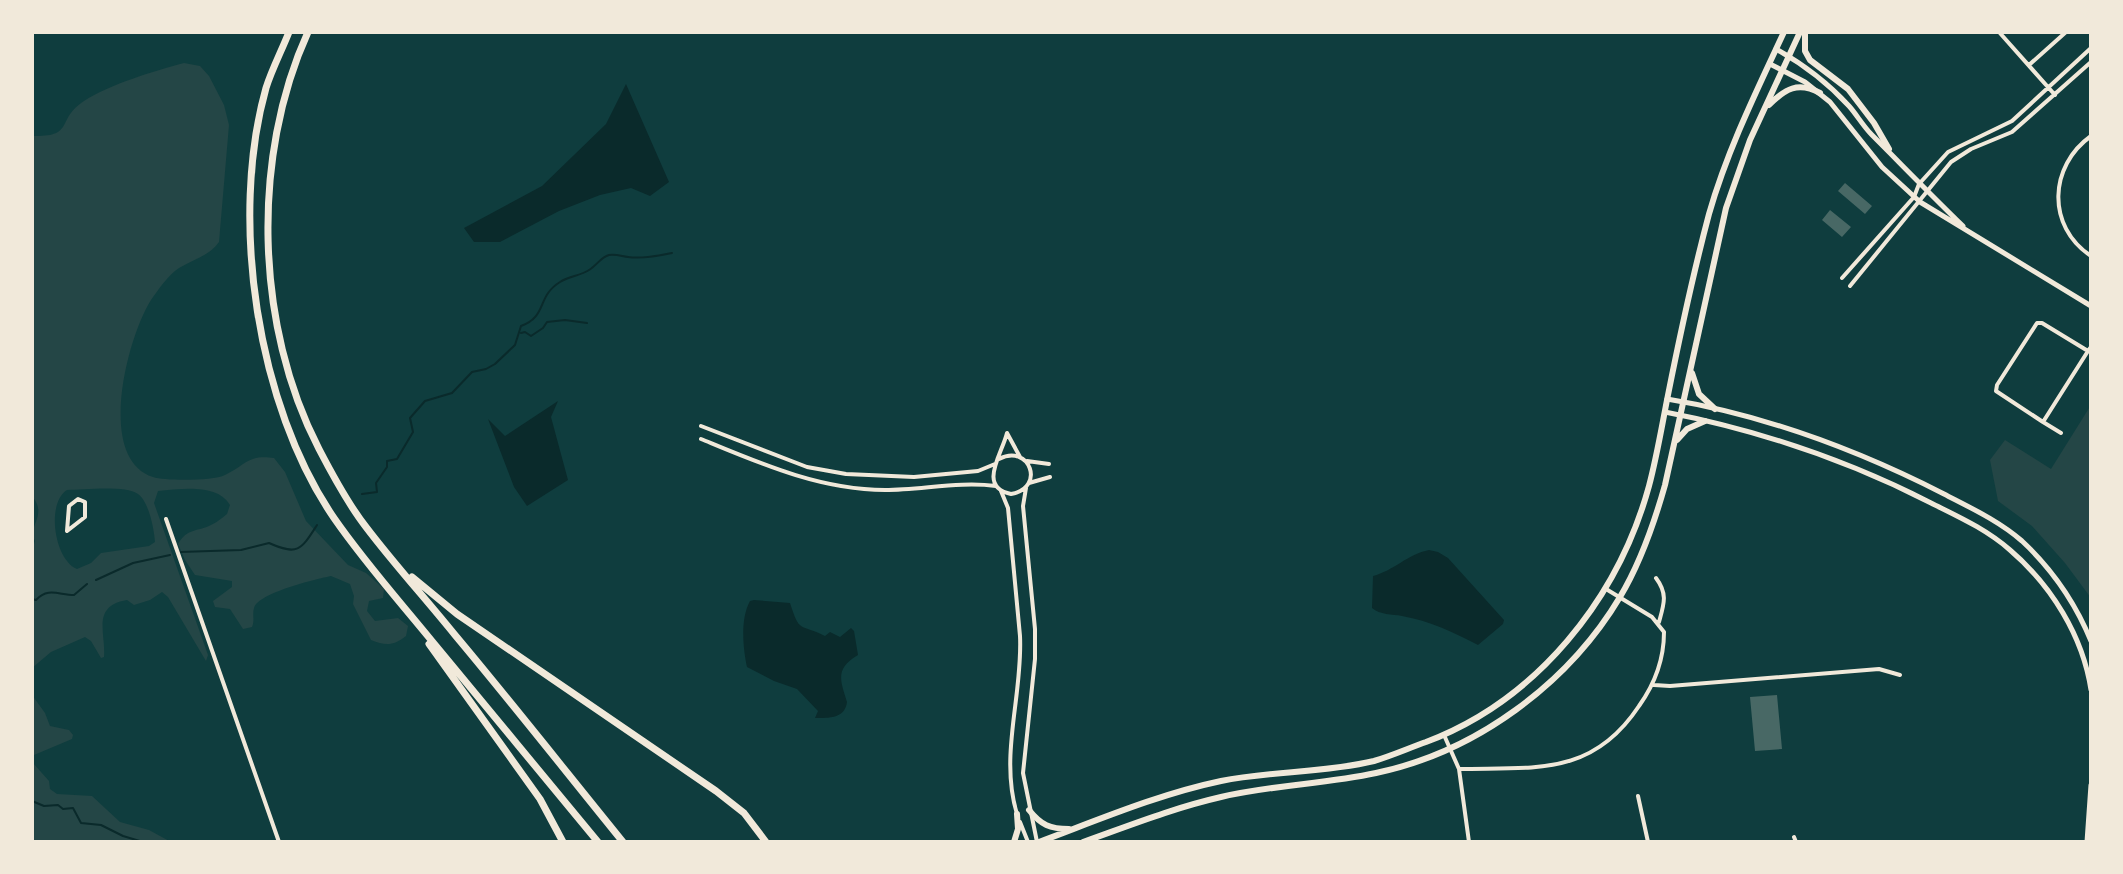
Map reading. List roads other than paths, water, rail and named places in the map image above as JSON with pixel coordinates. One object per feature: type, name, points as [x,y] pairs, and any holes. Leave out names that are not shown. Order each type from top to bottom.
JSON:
[{"type":"highway","points":[[283,32],[257,137],[251,197],[252,261],[263,351],[287,423],[334,518],[598,842]]},
{"type":"highway","points":[[267,87],[289,32]]},
{"type":"highway","points":[[308,32],[286,92],[270,164],[269,256],[276,310],[292,382],[318,447],[365,526],[623,842]]},
{"type":"highway","points":[[398,566],[457,614],[716,791],[744,813],[766,842]]},
{"type":"highway","points":[[393,594],[540,799],[563,842]]},
{"type":"main road","points":[[1038,842],[1207,785],[1374,760],[1444,735],[1473,720],[1525,683],[1571,638],[1606,589],[1634,530],[1649,486],[1709,215],[1725,163],[1784,32]]},
{"type":"main road","points":[[1083,842],[1186,806],[1276,787],[1379,773],[1449,748],[1481,733],[1533,697],[1581,650],[1620,597],[1653,527],[1675,443],[1726,208],[1750,140],[1802,32]]},
{"type":"main road","points":[[1802,32],[1810,60],[1848,89],[1889,149]]},
{"type":"main road","points":[[1763,111],[1787,89],[1808,86],[1820,93]]},
{"type":"main road","points":[[1691,369],[1699,394],[1715,409]]},
{"type":"main road","points":[[1675,443],[1687,429],[1705,421]]},
{"type":"main road","points":[[1029,810],[1038,822],[1047,827],[1073,829]]},
{"type":"main road","points":[[1014,842],[1018,829],[1017,814]]},
{"type":"street","points":[[1999,32],[2055,95]]},
{"type":"street","points":[[2028,65],[2066,32]]},
{"type":"street","points":[[1842,278],[1914,197],[1919,184],[1948,152],[2012,121],[2091,48]]},
{"type":"street","points":[[1776,49],[1834,91],[1919,184],[1970,232]]},
{"type":"street","points":[[1850,286],[1951,162],[1971,149],[2012,132],[2091,62]]},
{"type":"street","points":[[1770,64],[1820,93],[1840,112],[1882,167],[1920,202],[2091,306]]},
{"type":"street","points":[[2091,136],[2066,163],[2057,189],[2060,216],[2067,231],[2091,256]]},
{"type":"street","points":[[1862,253],[1870,261]]},
{"type":"street","points":[[2043,422],[2090,349],[2042,323],[2034,325],[1996,391],[2043,422],[2061,433]]},
{"type":"street","points":[[1667,399],[1764,420],[1842,447],[1986,516],[2020,540],[2054,575],[2069,596],[2091,641]]},
{"type":"street","points":[[1665,412],[1762,434],[1827,456],[1882,478],[1977,526],[2010,550],[2050,593],[2072,630],[2090,678],[2091,690]]},
{"type":"street","points":[[701,426],[807,467],[846,474],[914,477],[978,471],[995,464]]},
{"type":"street","points":[[1028,842],[1012,799],[1010,755],[1021,656],[1008,508],[992,473],[1007,433],[1030,469],[1023,506],[1035,659],[1023,773],[1038,842]]},
{"type":"street","points":[[701,439],[773,467],[848,487],[883,490],[980,484],[996,486]]},
{"type":"street","points":[[999,459],[1009,455],[1020,457]]},
{"type":"street","points":[[1025,461],[1049,464]]},
{"type":"street","points":[[1001,491],[1011,494],[1050,477]]},
{"type":"street","points":[[78,499],[85,502],[83,520],[67,531],[69,506],[78,499]]},
{"type":"street","points":[[166,519],[279,842]]},
{"type":"street","points":[[1459,769],[1542,766],[1586,756],[1617,735],[1654,685],[1664,638],[1659,622],[1666,597],[1664,588],[1656,578]]},
{"type":"street","points":[[1606,589],[1659,622]]},
{"type":"street","points":[[1654,685],[1747,681],[1879,669],[1900,675]]},
{"type":"street","points":[[1444,735],[1459,769],[1469,842]]},
{"type":"street","points":[[2087,842],[2091,785]]},
{"type":"street","points":[[1638,796],[1648,842]]},
{"type":"waterway","points":[[362,494],[377,492],[376,483],[387,467],[387,461],[397,459],[413,432],[410,418],[425,401],[452,393],[472,372],[495,364],[515,345],[521,326],[535,317],[548,294],[563,280],[582,274],[609,255],[639,258],[672,253]]},
{"type":"waterway","points":[[521,333],[531,336],[547,322],[565,320],[587,323]]},
{"type":"waterway","points":[[180,552],[241,550],[269,543],[293,550],[307,540],[317,525]]},
{"type":"waterway","points":[[96,580],[133,563],[170,555]]},
{"type":"waterway","points":[[32,599],[49,593],[74,595],[87,584]]},
{"type":"waterway","points":[[32,801],[44,806],[73,808],[81,823],[101,825],[143,842]]}]
